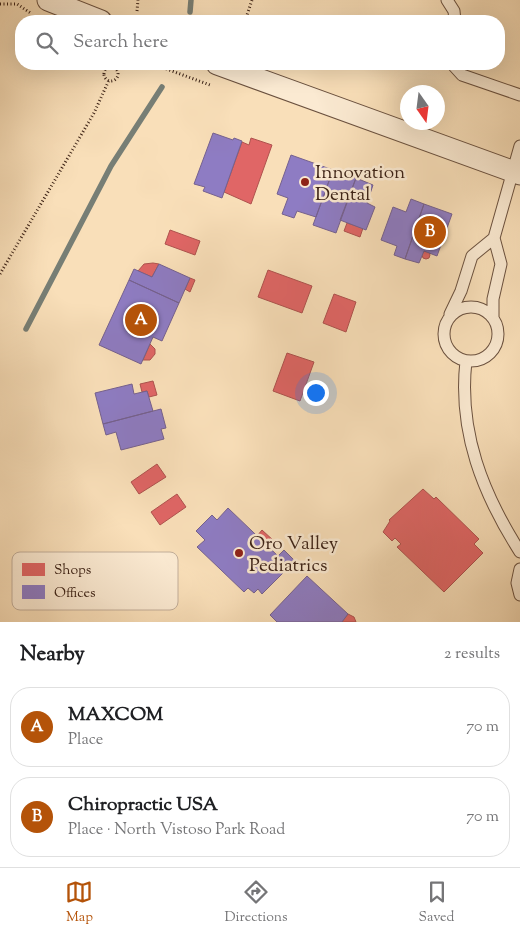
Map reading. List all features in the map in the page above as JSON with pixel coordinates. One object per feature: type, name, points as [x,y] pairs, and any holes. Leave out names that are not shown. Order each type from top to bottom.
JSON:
[{"type":"street","points":[[44,8],[75,15]]},
{"type":"street","points":[[233,70],[516,173]]},
{"type":"lane","points":[[447,0],[454,15]]},
{"type":"lane","points":[[457,70],[462,76],[520,95]]},
{"type":"lane","points":[[494,238],[501,264],[493,299],[493,318],[498,334],[494,349],[482,359],[466,361],[454,356],[446,346],[443,335],[447,320],[461,291],[472,256],[494,238],[516,173],[520,146]]},
{"type":"lane","points":[[447,320],[455,312],[468,307],[482,309],[493,318]]},
{"type":"lane","points":[[466,361],[464,407],[473,456],[489,499],[520,552]]},
{"type":"lane","points":[[520,569],[517,579],[520,595]]},
{"type":"path","points":[[137,11],[138,0]]},
{"type":"path","points":[[246,15],[252,0]]},
{"type":"path","points":[[0,4],[17,4],[44,8]]},
{"type":"path","points":[[105,70],[105,77],[109,80]]},
{"type":"path","points":[[0,274],[90,120],[109,80],[117,76],[116,70]]},
{"type":"path","points":[[170,70],[210,85]]},
{"type":"building: Shops","points":[[251,138],[272,145],[251,204],[224,192],[242,142],[249,145]]},
{"type":"building: Shops","points":[[347,223],[363,228],[360,237],[344,231]]},
{"type":"building: Shops","points":[[170,230],[200,241],[195,255],[165,244]]},
{"type":"building: Shops","points":[[426,251],[430,255],[426,259],[422,255]]},
{"type":"building: Shops","points":[[144,264],[159,264],[152,277],[138,271]]},
{"type":"building: Shops","points":[[268,270],[312,286],[302,313],[258,297]]},
{"type":"building: Shops","points":[[190,278],[195,280],[190,292],[185,289]]},
{"type":"building: Shops","points":[[334,294],[356,302],[346,332],[323,323]]},
{"type":"building: Shops","points":[[150,344],[155,349],[155,354],[150,360],[143,360]]},
{"type":"building: Shops","points":[[287,353],[314,362],[300,401],[273,391]]},
{"type":"building: Shops","points":[[153,381],[157,395],[149,397],[147,391],[142,392],[140,384]]},
{"type":"building: Shops","points":[[157,464],[166,477],[139,494],[131,482]]},
{"type":"building: Shops","points":[[423,489],[434,499],[436,497],[479,539],[474,544],[483,553],[444,592],[397,547],[401,544],[395,538],[392,541],[383,532],[389,520]]},
{"type":"building: Shops","points":[[177,494],[186,507],[160,525],[151,512]]},
{"type":"building: Shops","points":[[262,530],[274,541],[268,547],[257,536]]},
{"type":"building: Shops","points":[[348,614],[354,617],[356,622],[341,622]]},
{"type":"building: Offices","points":[[213,133],[242,141],[222,198],[203,191],[205,187],[194,184]]},
{"type":"building: Offices","name":"Innovation Dental","points":[[291,155],[333,170],[316,217],[297,211],[294,218],[282,214],[288,198],[277,194]]},
{"type":"building: Offices","points":[[333,170],[356,178],[336,233],[313,225]]},
{"type":"building: Offices","points":[[356,178],[373,185],[367,203],[375,207],[366,230],[340,220]]},
{"type":"building: Offices","points":[[411,199],[424,204],[405,259],[394,255],[397,246],[381,240],[393,207],[406,212]]},
{"type":"building: Offices","points":[[424,204],[452,214],[437,256],[424,251],[419,263],[405,259]]},
{"type":"building: Offices","points":[[159,264],[190,278],[179,303],[129,280],[134,269],[152,277]]},
{"type":"building: Offices","points":[[129,280],[179,303],[162,341],[153,337],[141,364],[99,345]]},
{"type":"building: Offices","points":[[132,384],[134,394],[147,391],[153,411],[103,424],[95,393]]},
{"type":"building: Offices","points":[[161,409],[166,428],[161,429],[164,439],[121,450],[116,432],[106,435],[103,424]]},
{"type":"building: Offices","name":"Oro Valley Pediatrics","points":[[228,508],[278,556],[284,550],[295,561],[262,594],[258,589],[254,593],[248,588],[244,592],[197,547],[205,540],[196,531],[212,515],[217,520]]},
{"type":"building: Offices","points":[[307,576],[348,614],[342,622],[277,622],[270,615]]},
{"type":"waterway","points":[[190,12],[191,0]]},
{"type":"waterway","points":[[26,329],[111,166],[162,87]]},
{"type":"place","name":"Innovation Dental","points":[[305,182]]},
{"type":"place","name":"Chiropractic USA","points":[[430,232]]},
{"type":"place","name":"MAXCOM","points":[[141,320]]},
{"type":"place","name":"Oro Valley Pediatrics","points":[[239,553]]}]
